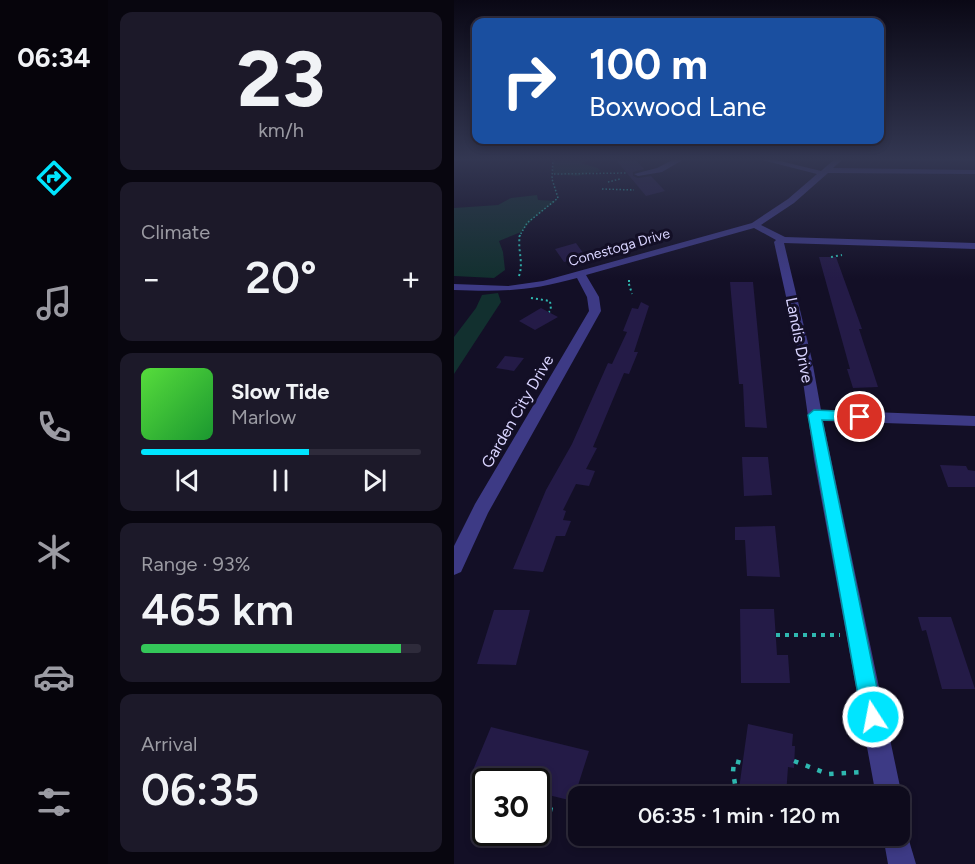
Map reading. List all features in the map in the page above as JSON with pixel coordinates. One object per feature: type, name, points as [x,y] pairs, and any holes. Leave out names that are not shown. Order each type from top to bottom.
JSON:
[{"type":"street","name":"Conestoga Drive","points":[[454,287],[517,288],[580,274],[755,225],[794,198]]},
{"type":"street","points":[[755,225],[783,240],[974,246]]},
{"type":"street","name":"Landis Drive","points":[[783,240],[779,242],[806,360],[814,415],[887,786]]},
{"type":"street","name":"Garden City Drive","points":[[454,566],[481,509],[595,311],[594,297],[580,274]]},
{"type":"street","points":[[814,415],[974,421]]},
{"type":"street","points":[[898,846],[902,864]]},
{"type":"path","points":[[516,279],[523,265],[519,243],[521,232],[558,198]]},
{"type":"path","points":[[649,236],[662,233]]},
{"type":"path","points":[[831,257],[844,254]]},
{"type":"path","points":[[630,281],[628,281],[632,294]]},
{"type":"path","points":[[525,298],[550,301],[551,310],[549,312]]},
{"type":"path","points":[[776,635],[857,634]]},
{"type":"path","points":[[794,761],[828,774],[884,772]]},
{"type":"path","points":[[735,786],[734,762],[742,763]]},
{"type":"path","points":[[550,809],[557,811]]},
{"type":"green space","points":[[510,198],[556,201],[535,217],[521,232],[499,241],[505,270],[494,278],[454,276],[454,208],[498,205]]},
{"type":"green space","points":[[498,293],[501,302],[454,374],[454,337],[476,308],[482,295]]},
{"type":"building","points":[[576,243],[586,257],[564,262],[555,249]]},
{"type":"building","points":[[819,257],[836,257],[862,329],[859,329],[878,387],[853,388],[847,369],[850,369]]},
{"type":"building","points":[[730,282],[753,282],[767,428],[745,427],[743,384],[739,384]]},
{"type":"building","points":[[641,302],[649,306],[634,352],[638,352],[629,374],[624,373],[593,447],[597,448],[586,469],[595,471],[589,486],[576,484],[563,510],[566,511],[563,520],[571,521],[565,536],[556,536],[543,572],[513,569],[546,490],[572,444],[608,363],[612,364],[627,332],[623,331],[632,308],[638,309]]},
{"type":"building","points":[[541,308],[558,317],[535,330],[519,321]]},
{"type":"building","points":[[505,356],[524,358],[514,371],[496,368]]},
{"type":"building","points":[[742,457],[768,457],[772,495],[744,496]]},
{"type":"building","points":[[940,465],[966,466],[968,470],[975,471],[975,487],[948,487]]},
{"type":"building","points":[[775,526],[780,577],[747,576],[745,540],[735,540],[735,527]]},
{"type":"building","points":[[740,609],[774,609],[777,655],[788,655],[790,683],[741,683]]},
{"type":"building","points":[[494,610],[530,610],[516,665],[477,664]]},
{"type":"building","points":[[918,617],[951,617],[975,689],[942,689],[926,630],[922,631]]},
{"type":"building","points":[[748,724],[793,734],[794,768],[788,767],[787,786],[739,786]]},
{"type":"building","points":[[491,727],[589,751],[578,786],[568,786],[568,800],[550,795],[550,768],[474,768]]},
{"type":"route","points":[[860,417],[814,415],[873,717]]}]
